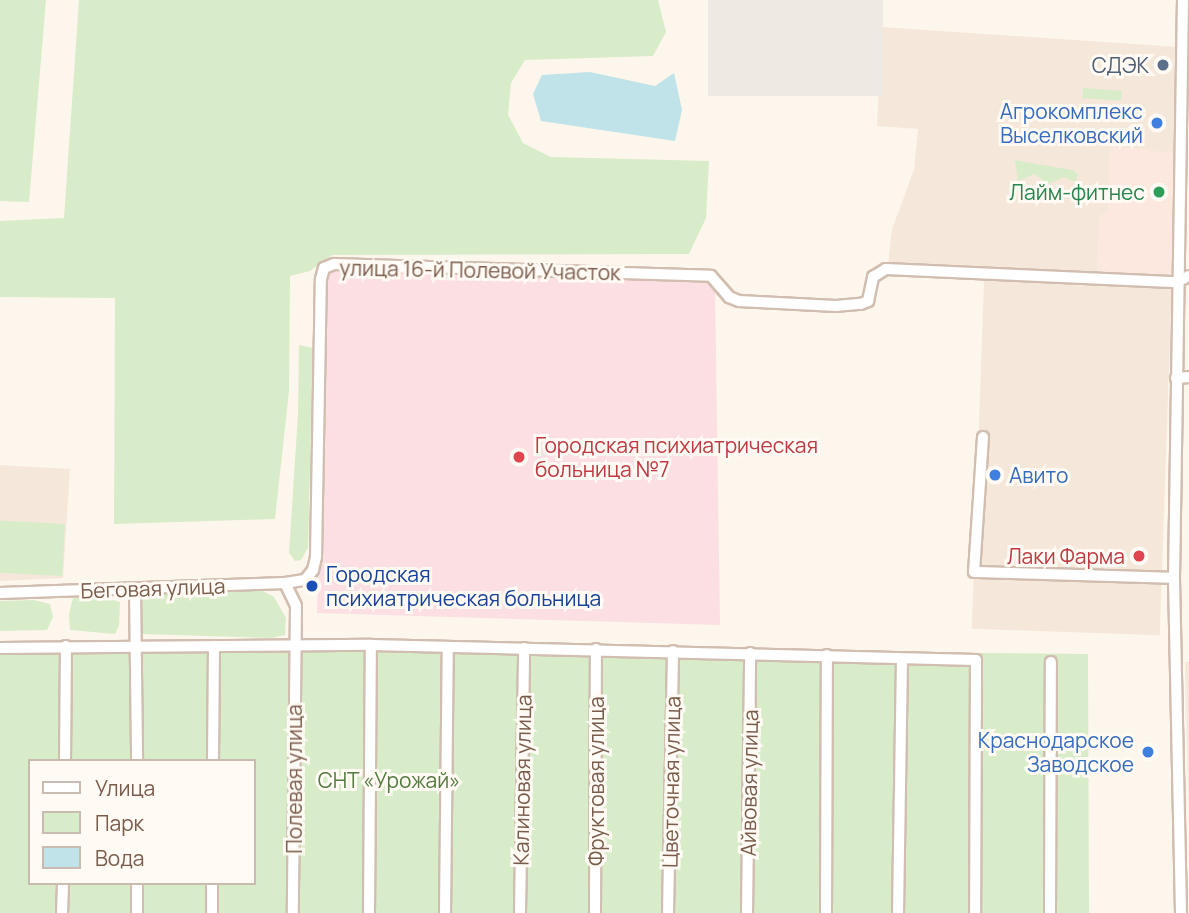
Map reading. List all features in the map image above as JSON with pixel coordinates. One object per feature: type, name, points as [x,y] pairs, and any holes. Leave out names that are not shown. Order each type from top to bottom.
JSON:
[{"type":"street","points":[[1181,913],[1174,578],[1177,282],[1185,91],[1183,0]]},
{"type":"street","name":"улица 16-й Полевой Участок","points":[[305,580],[313,570],[316,557],[321,279],[324,268],[334,264],[711,276],[729,297],[739,301],[836,306],[868,301],[873,277],[882,271],[1177,282]]},
{"type":"street","points":[[1177,282],[1189,276]]},
{"type":"street","points":[[1176,377],[1188,377]]},
{"type":"street","points":[[983,437],[974,572],[1174,578]]},
{"type":"street","name":"Беговая улица","points":[[0,593],[285,583],[305,580]]},
{"type":"street","name":"Полевая улица","points":[[285,583],[296,606],[293,913]]},
{"type":"street","points":[[135,588],[138,647],[137,759]]},
{"type":"street","points":[[369,913],[371,645]]},
{"type":"street","points":[[0,648],[371,645],[828,654],[901,660],[976,660],[975,913]]},
{"type":"street","points":[[65,759],[66,646]]},
{"type":"street","points":[[213,759],[214,646]]},
{"type":"street","points":[[445,913],[449,647]]},
{"type":"street","name":"Калиновая улица","points":[[520,913],[524,648]]},
{"type":"street","name":"Фруктовая улица","points":[[595,913],[596,649]]},
{"type":"street","name":"Цветочная улица","points":[[668,913],[673,651]]},
{"type":"street","name":"Айвовая улица","points":[[747,913],[750,653]]},
{"type":"street","points":[[826,913],[828,654]]},
{"type":"street","points":[[898,913],[901,660]]},
{"type":"street","points":[[1050,913],[1051,662]]},
{"type":"street","points":[[62,913],[63,885]]},
{"type":"street","points":[[137,885],[137,913]]},
{"type":"street","points":[[212,885],[212,913]]},
{"type":"shaded area","points":[[708,0],[883,0],[883,96],[708,96]]},
{"type":"shaded area","points":[[882,27],[1178,47],[1176,154],[1111,147],[1108,214],[1100,216],[1097,276],[888,266],[892,229],[914,170],[918,129],[877,126]]},
{"type":"shaded area","points":[[1111,146],[1176,154],[1173,279],[1097,276],[1100,215],[1108,213]]},
{"type":"shaded area","name":"Городская психиатрическая больница №7","points":[[331,270],[702,278],[715,289],[720,625],[317,613],[326,276]]},
{"type":"shaded area","points":[[984,280],[1172,287],[1160,635],[972,629]]},
{"type":"shaded area","points":[[0,465],[70,469],[63,578],[0,581]]},
{"type":"shaded area","points":[[1185,662],[1189,662],[1189,828]]},
{"type":"green space","points":[[0,0],[46,0],[29,202],[0,201]]},
{"type":"green space","points":[[79,0],[658,0],[666,32],[653,56],[525,60],[511,83],[508,115],[523,143],[551,157],[709,161],[706,218],[689,254],[332,255],[310,271],[290,276],[289,391],[275,519],[114,524],[115,298],[0,297],[0,221],[64,218]]},
{"type":"green space","points":[[1083,88],[1122,91],[1121,101],[1082,98]]},
{"type":"green space","points":[[1015,160],[1072,170],[1078,174],[1076,182],[1064,177],[1048,184],[1035,174],[1018,181]]},
{"type":"green space","points":[[299,345],[313,348],[308,548],[301,560],[295,561],[289,553],[298,414]]},
{"type":"green space","points":[[0,521],[65,524],[62,576],[0,573]]},
{"type":"green space","points":[[261,590],[274,597],[286,618],[285,635],[271,638],[142,634],[139,606],[143,595]]},
{"type":"green space","points":[[73,598],[105,598],[120,602],[119,626],[115,634],[70,630],[69,614]]},
{"type":"green space","points":[[34,600],[50,604],[53,617],[47,630],[0,631],[0,601]]},
{"type":"green space","name":"СНТ «Урожай»","points":[[0,644],[1088,654],[1089,913],[0,913]]},
{"type":"water","points":[[590,72],[655,86],[674,73],[682,110],[675,141],[541,121],[533,94],[542,75]]},
{"type":"place","name":"СДЭК","points":[[1163,65]]},
{"type":"place","name":"Агрокомплекс Выселковский","points":[[1157,123]]},
{"type":"place","name":"Лайм-фитнес","points":[[1159,192]]},
{"type":"place","name":"Городская психиатрическая больница №7","points":[[519,457]]},
{"type":"place","name":"Авито","points":[[995,475]]},
{"type":"place","name":"Лаки Фарма","points":[[1139,556]]},
{"type":"place","name":"Городская психиатрическая больница","points":[[312,586]]},
{"type":"place","name":"Краснодарское Заводское","points":[[1148,752]]}]
